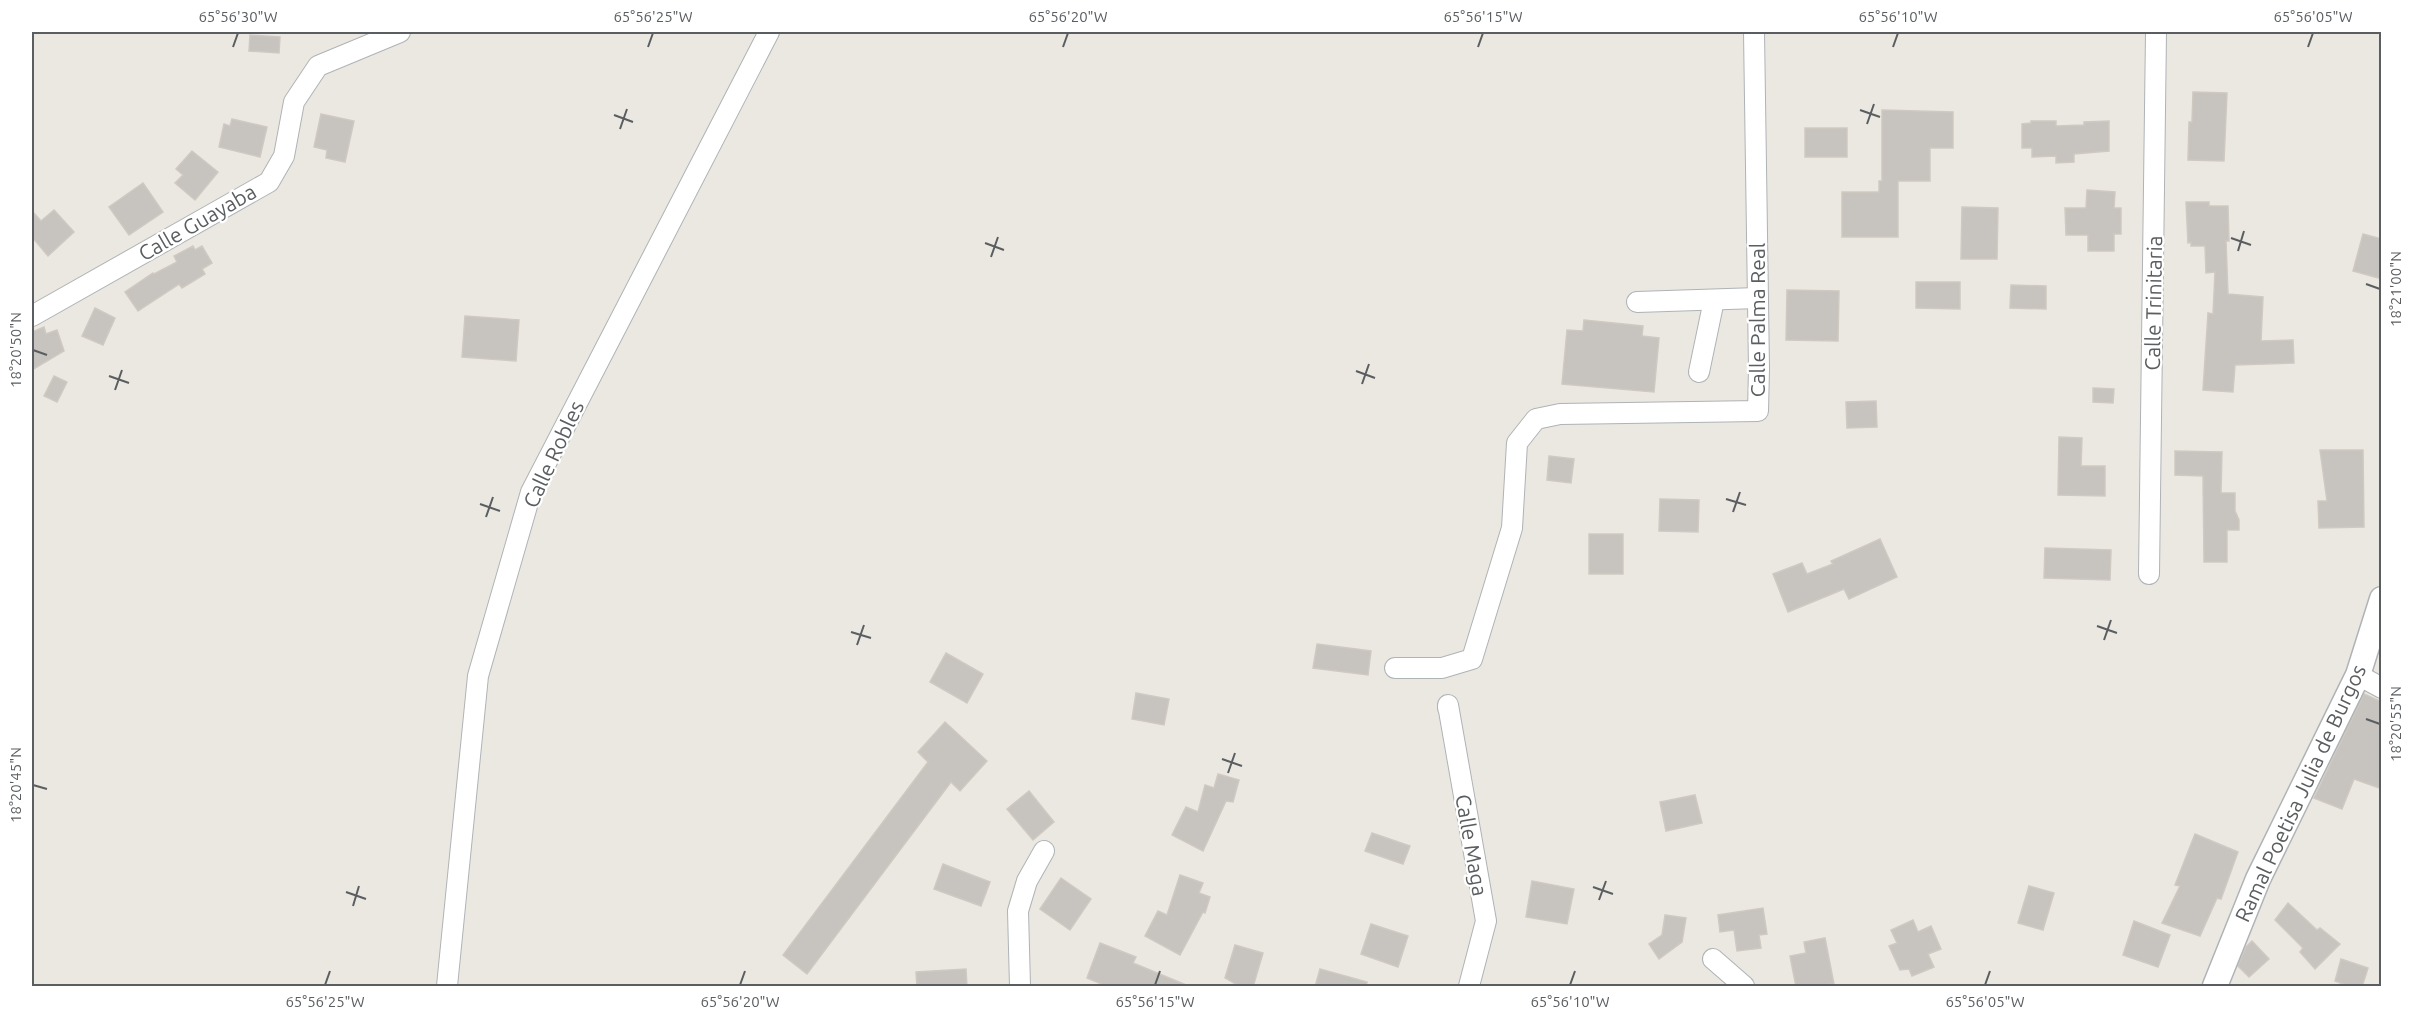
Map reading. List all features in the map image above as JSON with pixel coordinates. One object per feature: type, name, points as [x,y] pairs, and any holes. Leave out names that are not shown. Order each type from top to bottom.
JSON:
[{"type":"street","name":"Calle Guayaba","points":[[32,316],[268,182],[284,156],[294,102],[318,66],[400,32]]},
{"type":"street","name":"Calle Robles","points":[[447,987],[478,676],[531,492],[769,32]]},
{"type":"street","name":"Calle Palma Real","points":[[1395,668],[1442,668],[1472,659],[1512,528],[1517,443],[1536,419],[1560,414],[1758,411],[1755,32]]},
{"type":"street","name":"Calle Trinitaria","points":[[2149,574],[2156,32]]},
{"type":"street","points":[[1637,302],[1758,298]]},
{"type":"street","points":[[1699,372],[1714,300]]},
{"type":"street","name":"Ramal Poetisa Julia de Burgos","points":[[2215,987],[2258,879],[2358,675],[2382,599]]},
{"type":"street","points":[[2358,675],[2382,688]]},
{"type":"street","name":"Calle Maga","points":[[1448,708],[1448,705],[1486,921],[1469,987]]},
{"type":"street","points":[[1020,987],[1018,911],[1027,881],[1044,851]]},
{"type":"street","points":[[1713,959],[1744,987]]},
{"type":"building","points":[[250,35],[280,37],[279,53],[249,51]]},
{"type":"building","points":[[2193,92],[2227,93],[2224,161],[2188,160]]},
{"type":"building","points":[[1882,110],[1953,112],[1953,148],[1930,148],[1930,181],[1898,181],[1898,237],[1842,237],[1842,192],[1879,192],[1879,181],[1882,181]]},
{"type":"building","points":[[321,114],[354,121],[345,162],[326,158],[327,150],[314,147]]},
{"type":"building","points":[[232,119],[267,127],[260,157],[219,147],[224,124],[230,126]]},
{"type":"building","points":[[2031,121],[2056,121],[2056,126],[2109,121],[2109,151],[2074,154],[2074,162],[2056,163],[2056,156],[2032,157],[2032,148],[2022,148],[2022,124],[2031,123]]},
{"type":"building","points":[[1805,128],[1847,128],[1847,157],[1805,157]]},
{"type":"building","points":[[192,151],[218,172],[195,200],[175,183],[183,175],[176,169]]},
{"type":"building","points":[[143,183],[163,212],[129,235],[109,207]]},
{"type":"building","points":[[2087,190],[2115,192],[2114,208],[2121,208],[2121,234],[2114,234],[2114,251],[2088,251],[2088,235],[2066,235],[2065,208],[2086,208]]},
{"type":"building","points":[[2186,202],[2209,202],[2209,206],[2228,206],[2229,241],[2226,241],[2228,294],[2263,297],[2261,341],[2293,340],[2294,363],[2235,365],[2233,392],[2203,390],[2208,313],[2213,314],[2215,272],[2206,273],[2205,246],[2191,246],[2191,242],[2188,243]]},
{"type":"building","points":[[1962,207],[1998,208],[1997,259],[1961,259]]},
{"type":"building","points":[[54,210],[74,232],[48,256],[32,237],[32,211],[41,221]]},
{"type":"building","points":[[2363,234],[2382,239],[2382,279],[2353,271]]},
{"type":"building","points":[[193,246],[195,250],[202,246],[212,263],[202,269],[205,274],[182,288],[179,284],[138,311],[125,292],[153,273],[177,262],[174,256]]},
{"type":"building","points":[[1916,282],[1960,282],[1960,309],[1916,308]]},
{"type":"building","points":[[2011,285],[2046,286],[2046,309],[2010,308]]},
{"type":"building","points":[[1787,290],[1839,291],[1838,341],[1786,340]]},
{"type":"building","points":[[95,308],[115,318],[103,345],[82,336]]},
{"type":"building","points":[[465,316],[519,320],[516,361],[462,357]]},
{"type":"building","points":[[1584,320],[1643,326],[1642,336],[1659,338],[1654,392],[1562,384],[1567,330],[1583,331]]},
{"type":"building","points":[[44,327],[46,334],[57,330],[64,351],[32,370],[32,332]]},
{"type":"building","points":[[54,376],[67,382],[57,402],[44,396]]},
{"type":"building","points":[[2093,388],[2114,389],[2113,403],[2093,402]]},
{"type":"building","points":[[1876,401],[1877,427],[1847,428],[1846,402]]},
{"type":"building","points":[[2059,437],[2082,438],[2081,466],[2105,466],[2105,496],[2058,495]]},
{"type":"building","points":[[2320,450],[2363,450],[2364,527],[2319,528],[2318,501],[2327,501]]},
{"type":"building","points":[[2175,451],[2222,452],[2221,493],[2235,493],[2235,511],[2239,520],[2239,530],[2227,530],[2227,562],[2204,562],[2203,476],[2175,475]]},
{"type":"building","points":[[1549,456],[1574,459],[1571,483],[1547,480]]},
{"type":"building","points":[[1660,499],[1699,500],[1698,532],[1659,531]]},
{"type":"building","points":[[1589,534],[1623,534],[1623,574],[1589,574]]},
{"type":"building","points":[[1880,539],[1897,577],[1849,599],[1844,589],[1788,612],[1773,574],[1802,563],[1807,574],[1833,564],[1831,561]]},
{"type":"building","points":[[2045,548],[2111,550],[2110,580],[2044,578]]},
{"type":"building","points":[[1317,644],[1371,651],[1368,675],[1313,668]]},
{"type":"building","points":[[946,653],[983,674],[967,703],[930,682]]},
{"type":"building","points":[[1136,693],[1169,699],[1164,725],[1132,719]]},
{"type":"building","points":[[2364,694],[2382,702],[2382,789],[2354,779],[2342,809],[2314,798]]},
{"type":"building","points":[[945,722],[987,761],[960,791],[951,782],[807,974],[783,955],[928,762],[918,752]]},
{"type":"building","points":[[1218,774],[1239,780],[1233,802],[1226,801],[1203,851],[1172,835],[1186,807],[1198,812],[1205,785],[1214,788]]},
{"type":"building","points":[[1029,791],[1054,822],[1033,840],[1007,809]]},
{"type":"building","points":[[1695,795],[1702,823],[1666,831],[1660,802]]},
{"type":"building","points":[[1372,833],[1410,846],[1403,864],[1365,851]]},
{"type":"building","points":[[2195,834],[2238,852],[2221,899],[2217,898],[2200,936],[2162,923],[2180,886],[2175,885]]},
{"type":"building","points":[[943,864],[990,882],[981,906],[934,889]]},
{"type":"building","points":[[1180,875],[1203,883],[1199,893],[1210,897],[1205,913],[1203,912],[1180,955],[1145,936],[1158,911],[1167,915]]},
{"type":"building","points":[[1061,878],[1091,899],[1070,930],[1040,909]]},
{"type":"building","points":[[1532,881],[1574,889],[1567,924],[1526,917]]},
{"type":"building","points":[[2029,886],[2054,893],[2043,930],[2018,923]]},
{"type":"building","points":[[2288,903],[2317,930],[2320,928],[2340,944],[2315,969],[2300,952],[2303,948],[2275,920]]},
{"type":"building","points":[[1763,908],[1767,934],[1759,935],[1761,948],[1737,951],[1734,930],[1720,932],[1718,915]]},
{"type":"building","points":[[1665,915],[1686,918],[1682,942],[1659,959],[1649,944],[1662,935]]},
{"type":"building","points":[[1913,920],[1918,932],[1931,926],[1941,949],[1928,954],[1934,967],[1912,976],[1909,969],[1900,970],[1889,946],[1897,943],[1891,930]]},
{"type":"building","points":[[2134,921],[2170,935],[2158,967],[2123,955]]},
{"type":"building","points":[[1371,924],[1408,936],[1398,967],[1361,954]]},
{"type":"building","points":[[1825,938],[1834,984],[1796,987],[1790,956],[1806,953],[1804,942]]},
{"type":"building","points":[[2252,941],[2269,959],[2249,977],[2238,966],[2246,947]]},
{"type":"building","points":[[1100,943],[1136,957],[1133,963],[1191,987],[1109,987],[1087,978]]},
{"type":"building","points":[[1235,945],[1263,953],[1253,987],[1241,987],[1225,978]]},
{"type":"building","points":[[2341,959],[2368,968],[2362,987],[2351,987],[2335,981]]},
{"type":"building","points":[[966,969],[967,987],[917,987],[916,972]]},
{"type":"building","points":[[1320,969],[1367,982],[1366,987],[1315,987]]}]
